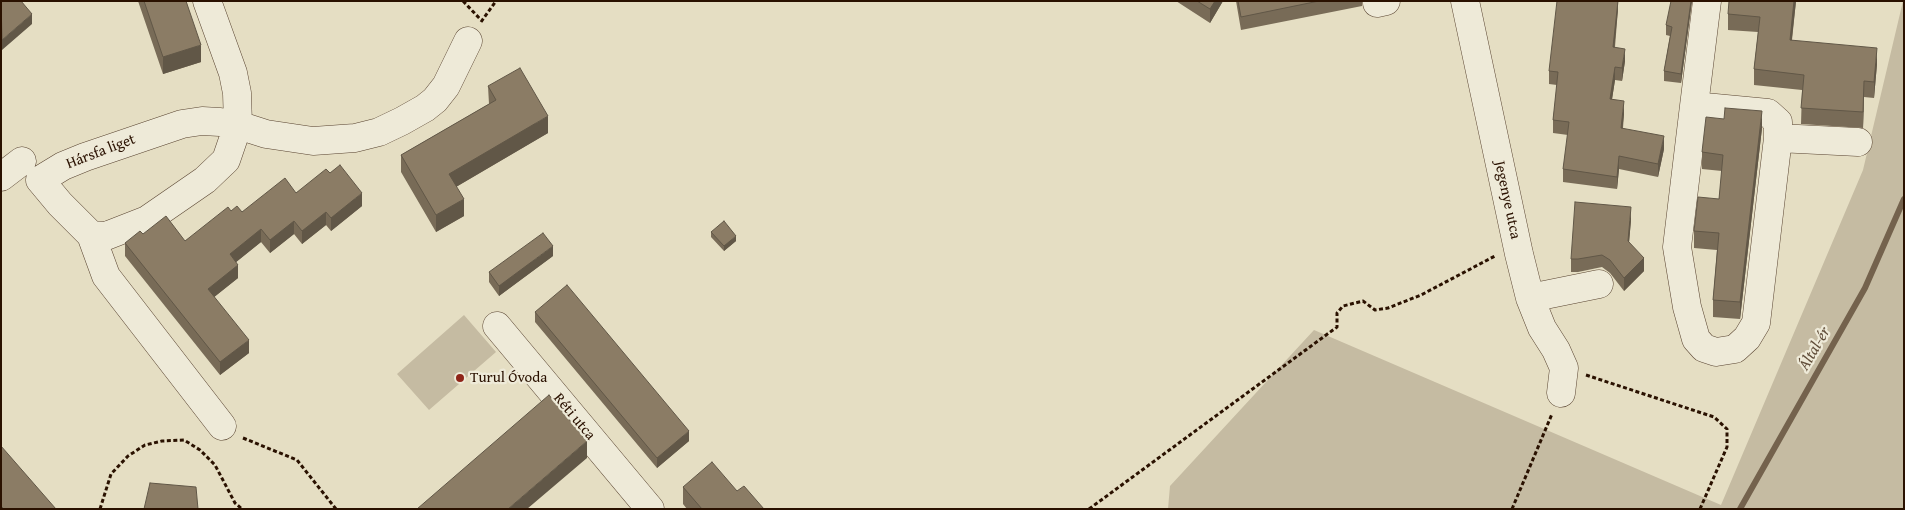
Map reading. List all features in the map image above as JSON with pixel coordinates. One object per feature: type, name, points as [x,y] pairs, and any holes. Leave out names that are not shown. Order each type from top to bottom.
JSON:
[{"type":"street","points":[[91,235],[106,236],[147,220],[205,180],[226,160],[238,125],[237,93],[233,73],[207,1]]},
{"type":"street","name":"Jegenye utca","points":[[1465,1],[1515,237],[1530,298],[1542,328],[1556,350],[1563,380]]},
{"type":"street","points":[[1694,106],[1768,113],[1778,122],[1778,138],[1756,323],[1747,338],[1735,349],[1716,352],[1704,348],[1696,339],[1689,315],[1677,247],[1694,106],[1707,1]]},
{"type":"street","name":"Hársfa liget","points":[[222,426],[106,276],[91,235],[60,204],[40,180],[63,166],[85,157],[167,128],[202,121],[238,125],[266,134],[313,141],[340,140],[379,132],[402,121],[435,100],[446,86],[475,31]]},
{"type":"street","points":[[1778,138],[1858,142]]},
{"type":"street","points":[[1530,298],[1599,284]]},
{"type":"street","name":"Réti utca","points":[[498,326],[650,509]]},
{"type":"path","points":[[464,1],[475,31]]},
{"type":"path","points":[[1089,509],[1337,327],[1337,313],[1343,306],[1363,302],[1375,310],[1388,308],[1421,295],[1497,255],[1515,237]]},
{"type":"path","points":[[1512,509],[1563,380],[1714,417],[1726,429],[1727,448],[1700,509]]},
{"type":"path","points":[[222,426],[236,428],[243,438],[297,460],[336,509]]},
{"type":"path","points":[[100,509],[111,474],[128,456],[145,445],[162,441],[184,440],[200,450],[215,465],[235,503],[242,509]]},
{"type":"shaded area","points":[[1903,1],[1904,509],[1168,509],[1170,486],[1314,330],[1721,505],[1863,170]]},
{"type":"shaded area","points":[[464,315],[496,352],[429,410],[397,374]]},
{"type":"building","points":[[1,1],[21,1],[32,14],[2,40]]},
{"type":"building","points":[[144,1],[186,1],[201,45],[163,57]]},
{"type":"building","points":[[1197,1],[1215,1],[1210,9]]},
{"type":"building","points":[[1238,1],[1319,1],[1241,17]]},
{"type":"building","points":[[1557,1],[1618,1],[1613,47],[1625,49],[1622,68],[1615,67],[1610,99],[1624,101],[1621,128],[1664,136],[1658,164],[1619,156],[1617,177],[1563,169],[1569,122],[1553,120],[1558,72],[1549,71]]},
{"type":"building","points":[[1671,1],[1691,1],[1681,74],[1664,71],[1672,27],[1666,25]]},
{"type":"building","points":[[1729,1],[1794,1],[1790,40],[1877,48],[1874,82],[1864,81],[1863,112],[1801,108],[1804,75],[1754,69],[1760,17],[1728,14]]},
{"type":"building","points":[[520,68],[548,116],[449,174],[464,199],[436,215],[401,155],[496,100],[488,86]]},
{"type":"building","points":[[1725,108],[1762,111],[1740,302],[1713,300],[1719,233],[1694,231],[1698,197],[1719,199],[1723,155],[1702,152],[1706,117],[1724,119]]},
{"type":"building","points":[[340,165],[362,193],[331,218],[326,212],[302,231],[294,221],[270,240],[261,229],[230,254],[238,265],[208,289],[249,340],[220,362],[125,243],[140,231],[143,234],[166,216],[185,241],[228,207],[231,211],[237,206],[242,212],[285,178],[296,193],[326,169],[330,173]]},
{"type":"building","points":[[1575,202],[1631,207],[1628,241],[1644,258],[1624,278],[1610,260],[1602,255],[1571,259]]},
{"type":"building","points":[[724,221],[736,236],[724,246],[711,232]]},
{"type":"building","points":[[543,233],[553,246],[499,286],[489,272]]},
{"type":"building","points":[[567,285],[689,431],[657,458],[535,312]]},
{"type":"building","points":[[549,395],[587,441],[508,509],[417,509]]},
{"type":"building","points":[[1,446],[56,509],[4,509],[1,506]]},
{"type":"building","points":[[712,462],[737,491],[744,486],[764,509],[702,509],[683,487]]},
{"type":"building","points":[[150,483],[196,487],[198,509],[144,509]]},
{"type":"waterway","name":"Által-ér","points":[[1740,509],[1865,288],[1904,199]]},
{"type":"place","name":"Turul Óvoda","points":[[460,378]]}]
